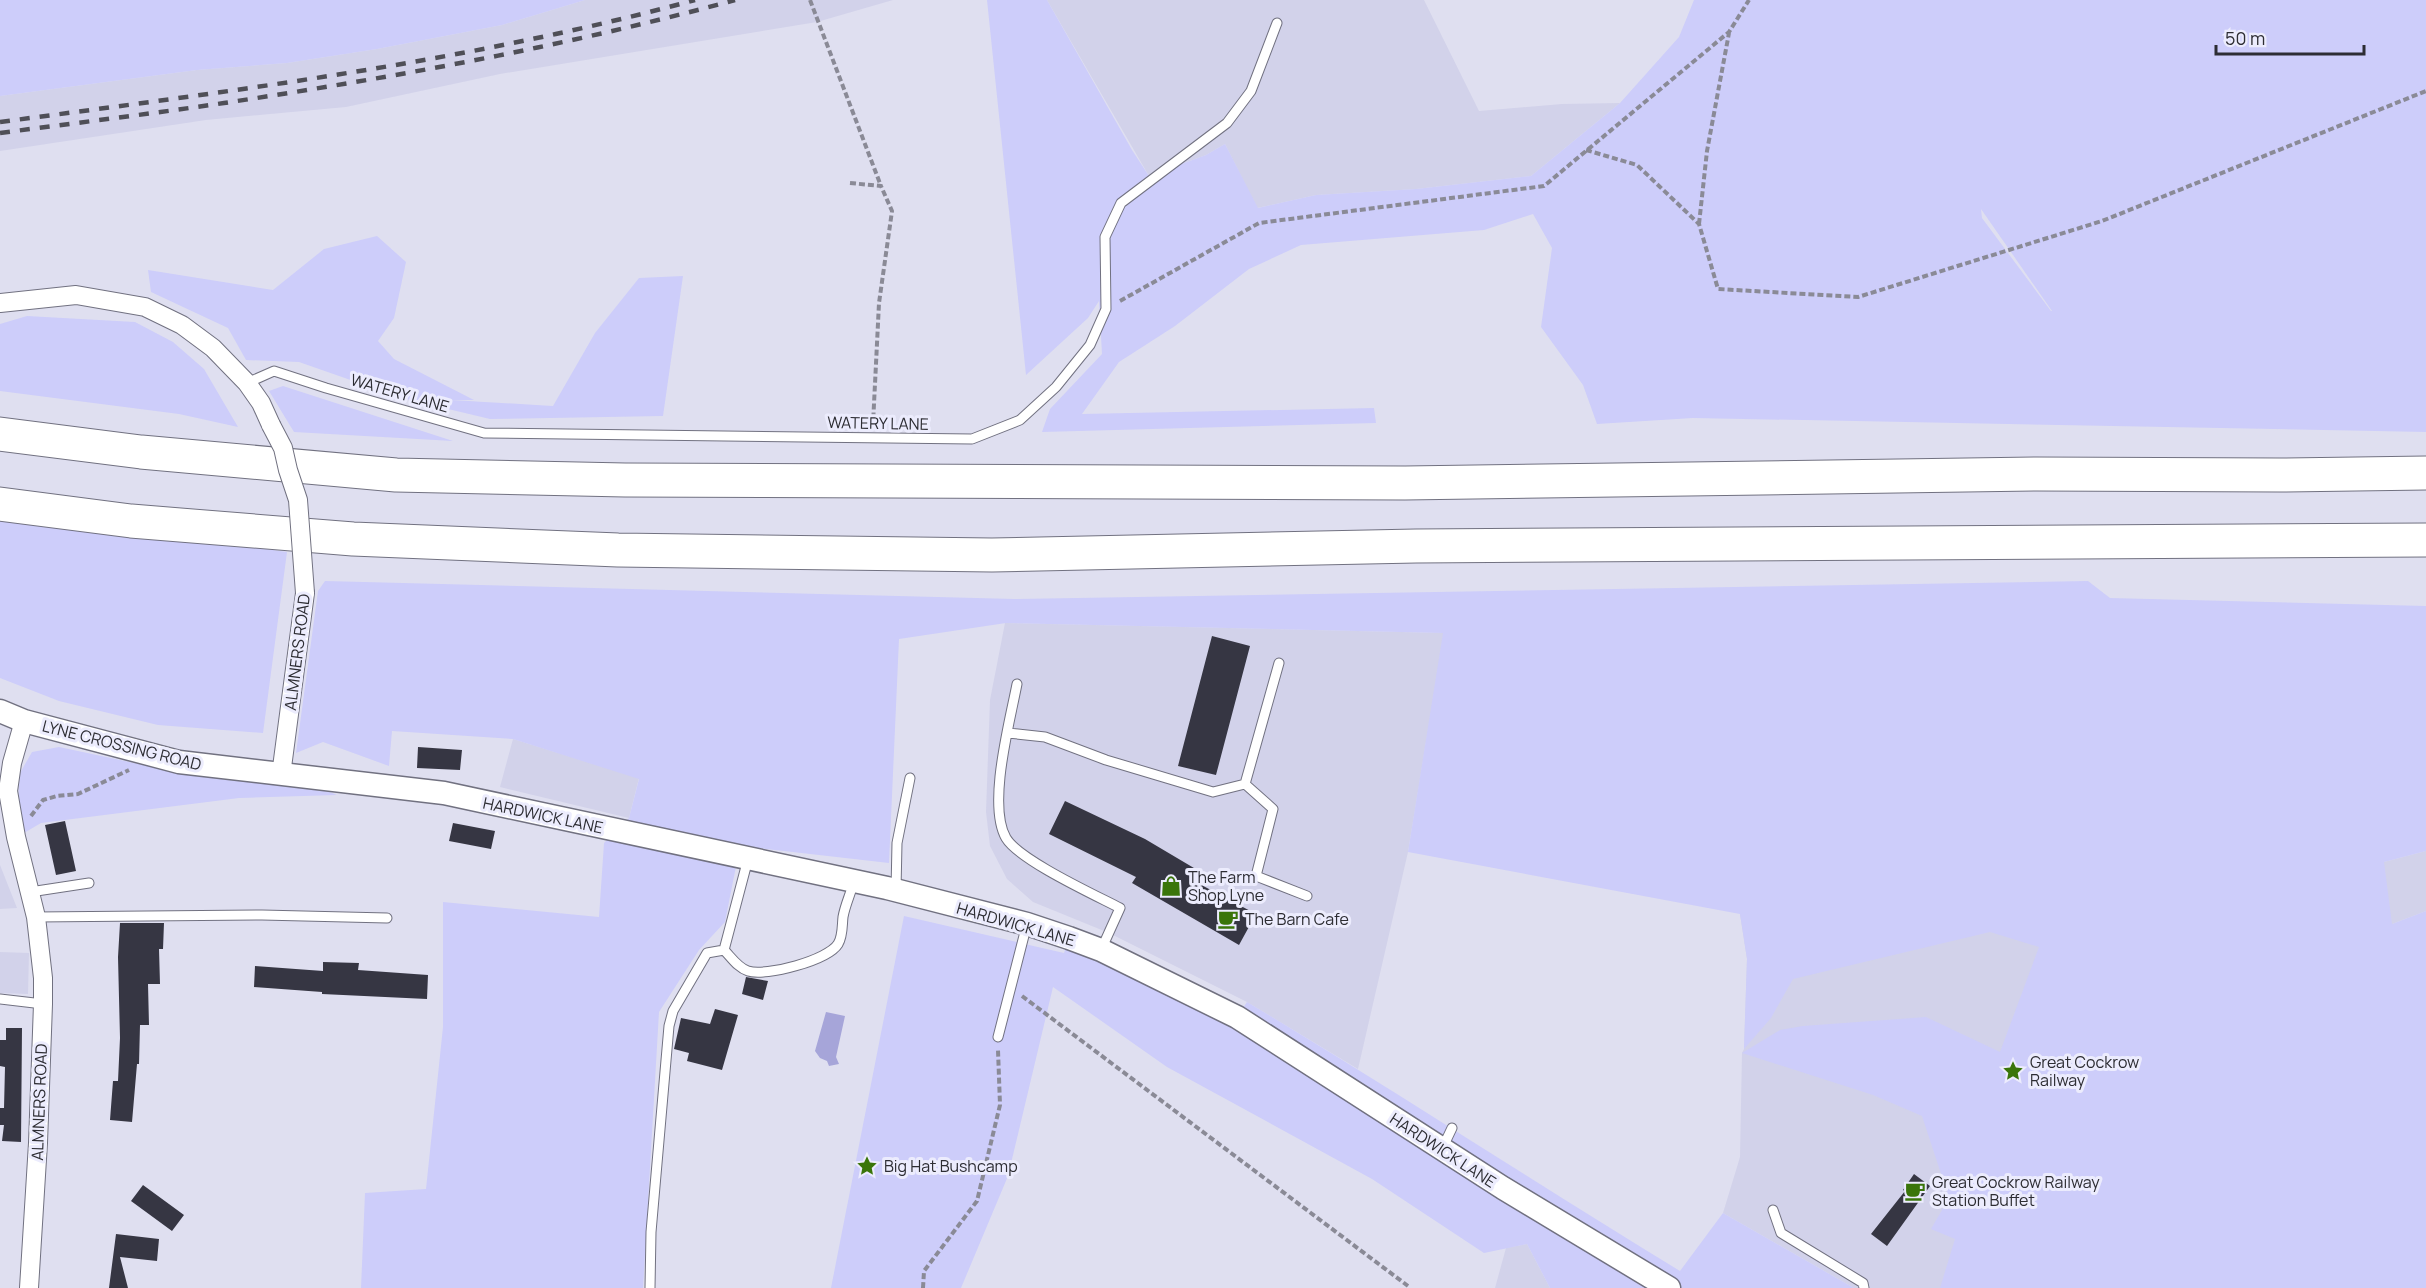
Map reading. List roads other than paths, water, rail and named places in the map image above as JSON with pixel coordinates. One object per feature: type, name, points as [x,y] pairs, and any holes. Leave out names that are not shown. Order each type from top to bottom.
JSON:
[{"type":"highway","points":[[0,434],[141,452],[396,475],[625,480],[1405,483],[2037,474],[2280,475],[2426,472]]},
{"type":"highway","points":[[0,504],[131,521],[353,539],[618,550],[980,555],[1416,546],[2426,540]]},
{"type":"street","name":"ALMNERS ROAD","points":[[0,303],[76,295],[145,307],[182,325],[205,342],[247,383],[261,403],[283,448],[298,500],[305,593],[281,776]]},
{"type":"street","name":"LYNE CROSSING ROAD","points":[[0,711],[24,721],[179,762],[281,776]]},
{"type":"street","name":"ALMNERS ROAD","points":[[24,721],[12,763],[8,791],[16,837],[36,917],[43,978],[38,1143],[29,1288]]},
{"type":"street","name":"HARDWICK LANE","points":[[281,776],[444,793],[896,891],[1027,924],[1101,950],[1236,1017],[1442,1149],[1669,1288]]},
{"type":"lane","name":"WATERY LANE","points":[[247,383],[274,371],[484,433],[972,439],[1020,420],[1056,387],[1090,345],[1107,309],[1105,237],[1121,203],[1227,123],[1251,91],[1277,23]]},
{"type":"lane","points":[[1245,784],[1279,663]]},
{"type":"lane","points":[[1017,684],[999,778],[1000,820],[1007,839],[1030,859],[1120,908],[1101,950]]},
{"type":"lane","points":[[1008,733],[1046,737],[1106,760],[1213,792],[1245,784]]},
{"type":"lane","points":[[896,891],[897,843],[910,778]]},
{"type":"lane","points":[[1245,784],[1273,809],[1256,876],[1307,896]]},
{"type":"lane","points":[[724,950],[748,859]]},
{"type":"lane","points":[[724,950],[738,966],[749,972],[786,969],[827,954],[838,943],[843,915],[854,881]]},
{"type":"lane","points":[[30,892],[89,883]]},
{"type":"lane","points":[[36,917],[261,915],[387,918]]},
{"type":"lane","points":[[998,1037],[1027,924]]},
{"type":"lane","points":[[650,1288],[651,1232],[669,1026],[673,1011],[707,953],[724,950]]},
{"type":"lane","points":[[0,999],[43,1004]]},
{"type":"lane","points":[[1442,1149],[1452,1128]]},
{"type":"lane","points":[[1773,1210],[1781,1233],[1863,1283],[1864,1288]]},
{"type":"railway","points":[[0,122],[175,99],[437,58],[610,22],[695,0]]},
{"type":"railway","points":[[0,133],[224,103],[417,71],[608,32],[735,0]]},
{"type":"place","name":"The Farm Shop Lyne","points":[[1171,886]]},
{"type":"place","name":"The Barn Cafe","points":[[1228,919]]},
{"type":"place","name":"Great Cockrow Railway","points":[[2013,1071]]},
{"type":"place","name":"Big Hat Bushcamp","points":[[867,1166]]},
{"type":"place","name":"Great Cockrow Railway Station Buffet","points":[[1915,1191]]}]
